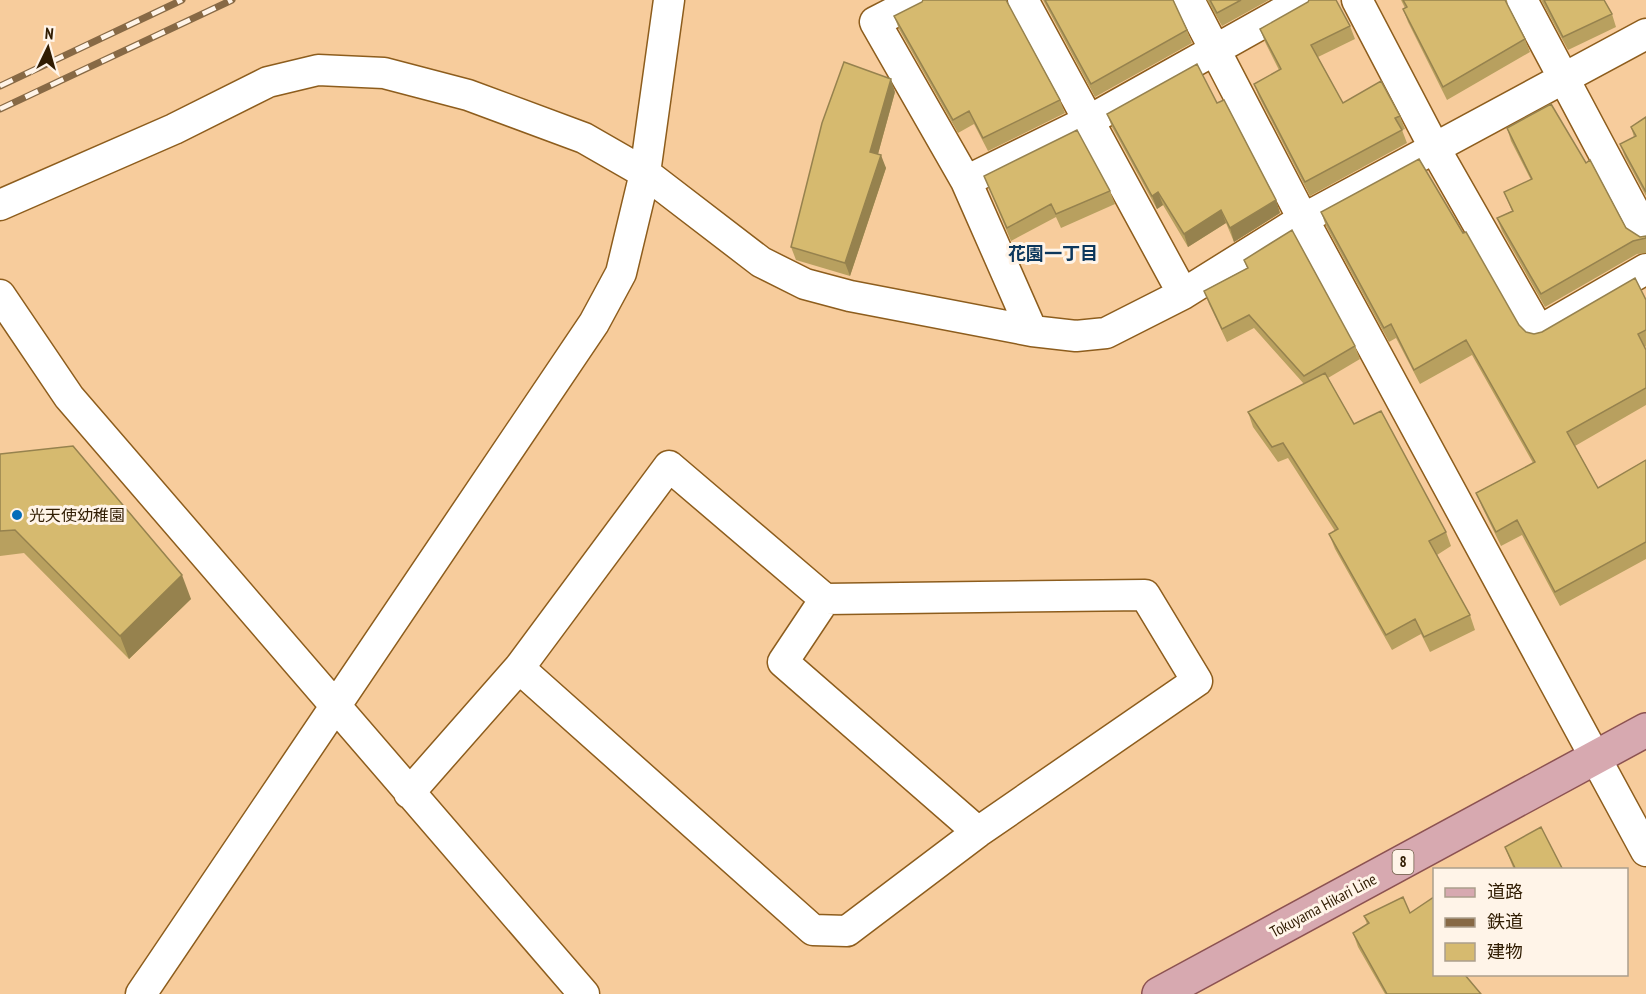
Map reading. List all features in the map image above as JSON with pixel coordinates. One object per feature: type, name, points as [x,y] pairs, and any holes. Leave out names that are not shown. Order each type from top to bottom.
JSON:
[{"type":"main road","name":"Tokuyama Hikari Line","points":[[1159,994],[1646,730]]},
{"type":"street","points":[[141,994],[290,771],[337,707],[594,323],[621,273],[645,173],[669,0]]},
{"type":"street","points":[[918,0],[876,22],[966,181],[1032,331]]},
{"type":"street","points":[[1023,0],[1183,294]]},
{"type":"street","points":[[1189,0],[1303,219],[1646,851]]},
{"type":"street","points":[[966,181],[1088,121],[1304,0]]},
{"type":"street","points":[[1357,0],[1434,147],[1539,331],[1646,269]]},
{"type":"street","points":[[1522,0],[1646,233]]},
{"type":"street","points":[[0,205],[174,129],[268,82],[318,70],[384,73],[468,95],[585,138],[645,173],[761,262],[805,284],[850,296],[1032,331],[1076,336],[1106,333],[1183,294],[1303,219],[1646,34]]},
{"type":"street","points":[[0,294],[69,397],[584,994]]},
{"type":"street","points":[[409,793],[519,668],[669,466],[825,599],[1145,595],[1197,681],[978,832],[847,931],[813,930],[519,668]]},
{"type":"street","points":[[825,599],[783,662],[978,832]]},
{"type":"building","points":[[923,0],[1006,0],[1060,100],[983,138],[969,111],[953,120],[894,16]]},
{"type":"building","points":[[1045,0],[1173,0],[1187,30],[1091,84]]},
{"type":"building","points":[[1210,0],[1241,0],[1217,13]]},
{"type":"building","points":[[1309,0],[1336,0],[1350,26],[1311,45],[1343,103],[1381,81],[1400,116],[1395,118],[1402,130],[1305,182],[1254,84],[1281,69],[1260,29]]},
{"type":"building","points":[[1403,0],[1505,0],[1525,39],[1443,87],[1403,9],[1407,7]]},
{"type":"building","points":[[1544,0],[1604,0],[1612,14],[1563,37]]},
{"type":"building","points":[[844,62],[891,79],[870,152],[881,155],[845,263],[791,247],[822,123]]},
{"type":"building","points":[[1197,64],[1217,103],[1224,100],[1276,200],[1230,228],[1221,210],[1184,234],[1158,192],[1152,196],[1107,114]]},
{"type":"building","points":[[1551,104],[1586,163],[1590,160],[1626,228],[1646,238],[1633,241],[1541,294],[1497,218],[1513,211],[1504,192],[1532,179],[1507,128]]},
{"type":"building","points":[[1646,117],[1646,192],[1620,144],[1636,136],[1631,127]]},
{"type":"building","points":[[1077,130],[1110,191],[1056,214],[1051,204],[1007,228],[984,176]]},
{"type":"building","points":[[1419,159],[1463,233],[1466,232],[1519,325],[1526,332],[1534,334],[1542,332],[1635,278],[1646,300],[1646,330],[1638,334],[1646,350],[1646,388],[1567,432],[1598,488],[1646,460],[1646,542],[1555,592],[1517,520],[1496,532],[1476,493],[1535,462],[1466,340],[1414,370],[1391,324],[1384,328],[1321,212]]},
{"type":"building","points":[[1292,230],[1355,346],[1304,376],[1249,315],[1222,329],[1204,291],[1248,268],[1244,260]]},
{"type":"building","points":[[1325,373],[1354,424],[1381,411],[1446,532],[1429,541],[1470,615],[1424,637],[1415,619],[1386,635],[1329,534],[1338,529],[1283,443],[1272,447],[1248,412]]},
{"type":"building","points":[[73,446],[182,575],[120,636],[15,530],[0,531],[0,454]]},
{"type":"building","points":[[1541,827],[1562,868],[1515,868],[1505,847]]},
{"type":"building","points":[[1403,897],[1410,913],[1433,898],[1433,976],[1466,976],[1481,994],[1387,994],[1353,933],[1369,923],[1364,916]]},
{"type":"railway","points":[[0,86],[182,0]]},
{"type":"railway","points":[[0,109],[232,0]]},
{"type":"place","name":"光天使幼稚園","points":[[17,515]]},
{"type":"district","name":"花園一丁目","points":[[1053,254]]}]
